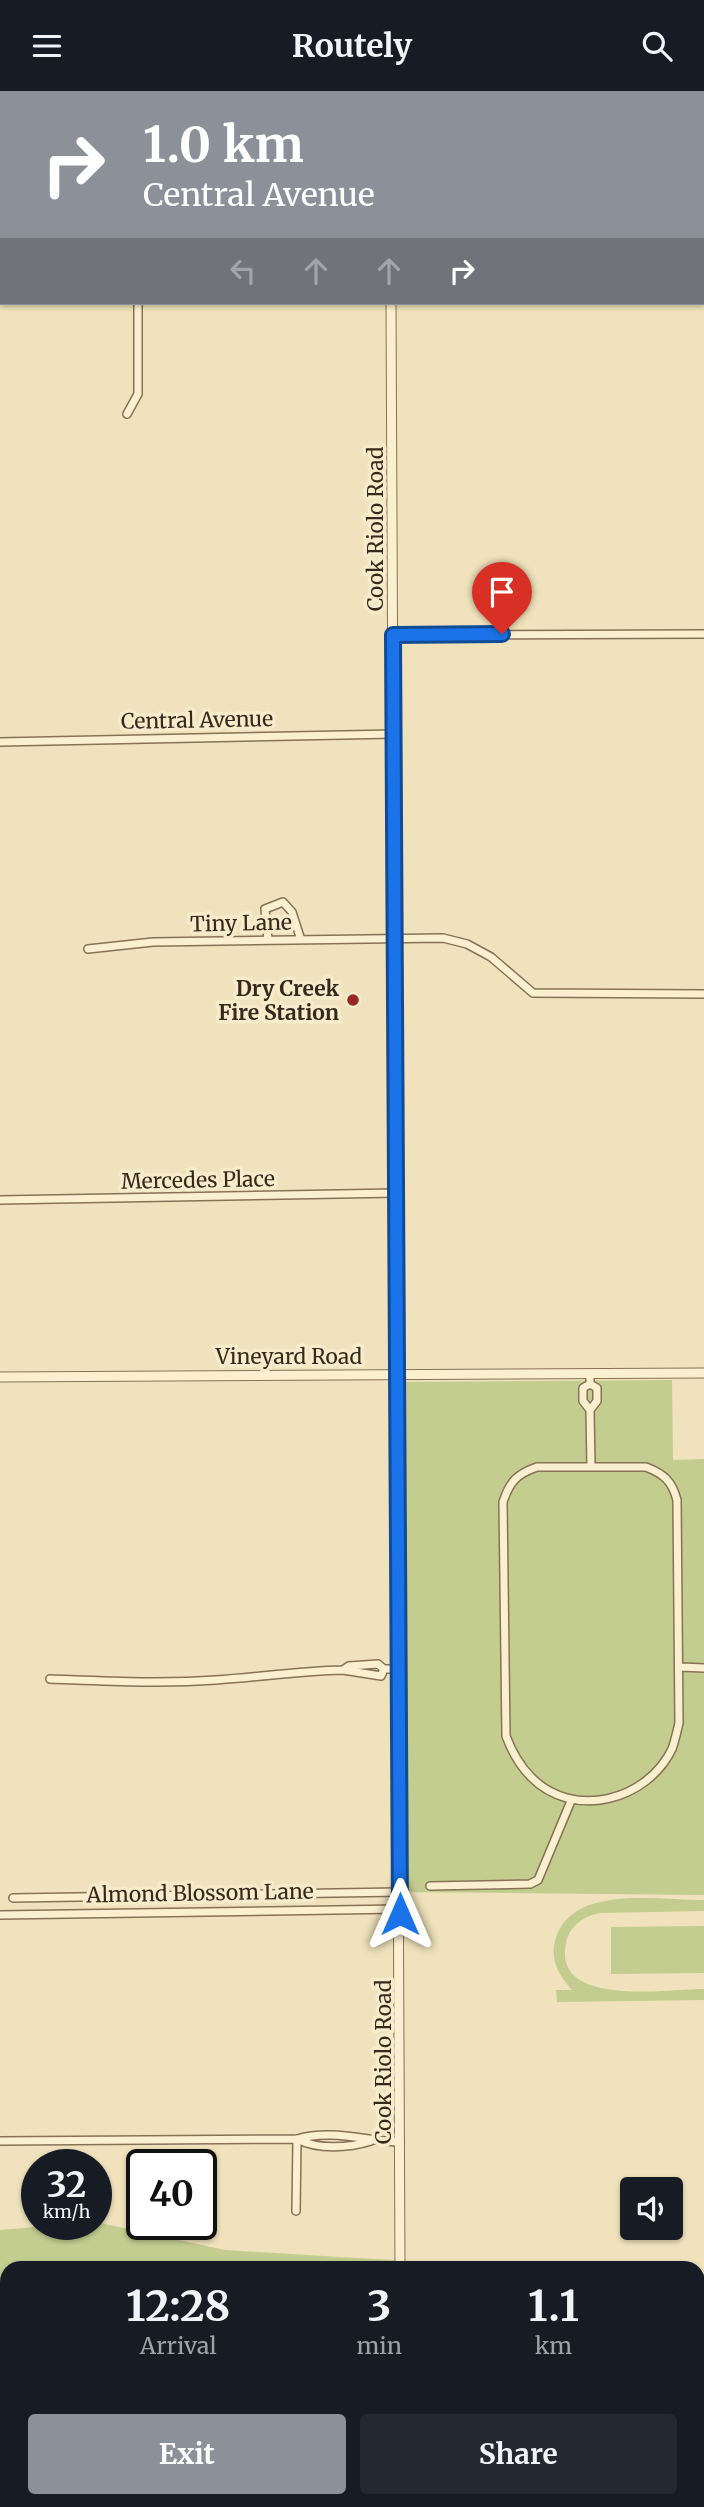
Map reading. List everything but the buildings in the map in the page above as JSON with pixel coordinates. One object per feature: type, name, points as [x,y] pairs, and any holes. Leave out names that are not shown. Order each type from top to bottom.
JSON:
[{"type":"street","points":[[127,414],[138,394],[138,305]]},
{"type":"street","name":"Cook Riolo Road","points":[[391,305],[400,2261]]},
{"type":"street","points":[[393,635],[704,634]]},
{"type":"street","name":"Central Avenue","points":[[0,742],[394,734]]},
{"type":"street","points":[[268,940],[265,909],[283,902],[292,912],[301,940]]},
{"type":"street","name":"Tiny Lane","points":[[88,949],[153,941],[443,938],[467,944],[491,957],[533,993],[704,994]]},
{"type":"street","name":"Mercedes Place","points":[[0,1200],[396,1193]]},
{"type":"street","name":"Vineyard Road","points":[[0,1377],[397,1374],[590,1379],[704,1373]]},
{"type":"street","points":[[590,1379],[597,1388],[597,1401],[590,1410],[591,1468]]},
{"type":"street","points":[[537,1467],[591,1468],[646,1467],[662,1473],[673,1485],[677,1500],[679,1723],[671,1749],[653,1775],[632,1792],[605,1800],[571,1801],[533,1780],[516,1759],[506,1736],[503,1501],[508,1486],[519,1474],[537,1467]]},
{"type":"street","points":[[344,1670],[349,1666],[378,1664],[384,1669],[398,1669]]},
{"type":"street","points":[[364,1665],[364,1675]]},
{"type":"street","points":[[680,1667],[704,1668]]},
{"type":"street","points":[[50,1679],[158,1682],[216,1680],[288,1671],[344,1670],[381,1676],[384,1669]]},
{"type":"street","points":[[430,1887],[517,1887],[538,1879],[571,1801]]},
{"type":"street","points":[[13,1898],[400,1892]]},
{"type":"street","name":"Almond Blossom Lane","points":[[0,1915],[400,1909]]},
{"type":"street","points":[[0,2141],[297,2139],[317,2133],[400,2142]]},
{"type":"street","points":[[297,2139],[309,2145],[324,2146],[359,2145],[372,2141]]},
{"type":"street","points":[[296,2211],[297,2139]]},
{"type":"green space","points":[[672,1380],[673,1460],[704,1459],[704,1895],[400,1892],[397,1382]]},
{"type":"green space","points":[[617,1899],[704,1900],[704,1911],[600,1913],[583,1919],[574,1926],[568,1937],[566,1964],[576,1978],[594,1986],[640,1992],[704,1989],[704,2000],[557,2002],[556,1990],[572,1990],[557,1967],[555,1941],[563,1923],[578,1911],[596,1903]]},
{"type":"green space","points":[[704,1926],[704,1973],[611,1974],[611,1927]]},
{"type":"green space","points":[[112,2225],[126,2229],[126,2240],[179,2240],[225,2250],[406,2261],[0,2261],[0,2230],[21,2228],[21,2240],[112,2240]]},
{"type":"place","name":"Dry Creek Fire Station","points":[[353,1000]]},
{"type":"route","points":[[400,1914],[393,635],[502,634]]}]
